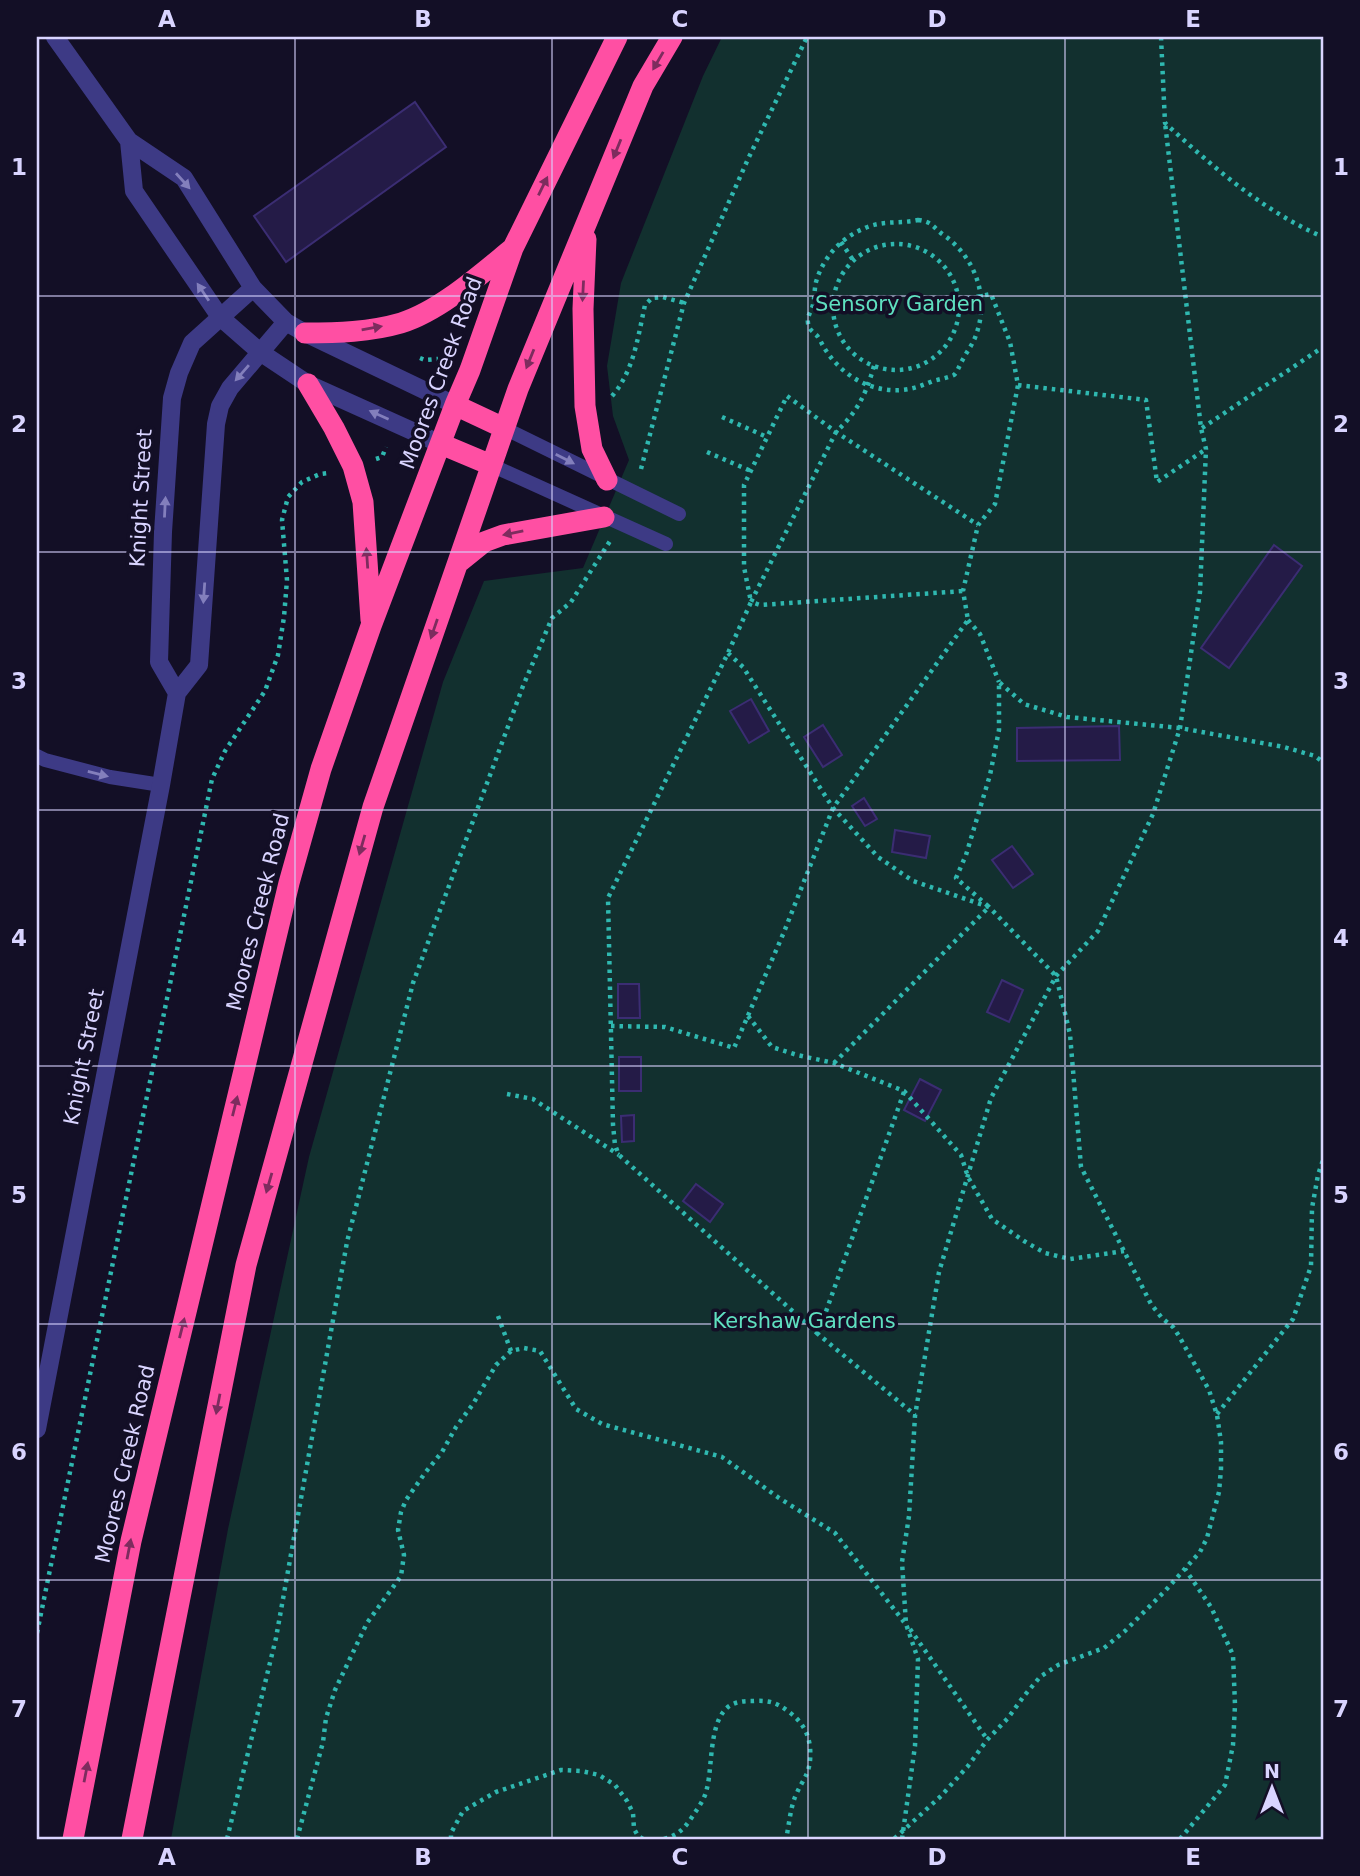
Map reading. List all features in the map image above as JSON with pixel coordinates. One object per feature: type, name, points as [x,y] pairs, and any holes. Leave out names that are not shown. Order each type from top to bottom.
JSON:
[{"type":"highway","name":"Moores Creek Road","points":[[74,1839],[131,1541],[289,883],[321,769],[371,626],[470,370],[513,248],[617,37]]},
{"type":"highway","points":[[132,1839],[246,1265],[373,807],[504,428],[643,86],[672,37]]},
{"type":"highway","points":[[587,223],[583,309],[586,406],[592,449],[607,480]]},
{"type":"highway","points":[[305,333],[346,333],[402,323],[423,314],[469,284],[513,248]]},
{"type":"highway","points":[[308,384],[353,466],[363,502],[371,626]]},
{"type":"highway","points":[[455,405],[504,428]]},
{"type":"highway","points":[[441,444],[491,465]]},
{"type":"highway","points":[[456,565],[484,542],[503,535],[604,517]]},
{"type":"street","points":[[55,37],[129,141],[184,178],[253,288],[286,322],[455,405]]},
{"type":"street","points":[[129,141],[134,191],[220,317],[260,352],[308,384],[441,444]]},
{"type":"street","name":"Knight Street","points":[[177,693],[159,662],[163,532],[172,398],[178,373],[192,343],[253,288]]},
{"type":"street","name":"Knight Street","points":[[37,1429],[177,693],[199,665],[216,425],[220,406],[229,387],[286,322]]},
{"type":"lane","points":[[504,428],[679,514]]},
{"type":"lane","points":[[491,465],[666,544]]},
{"type":"lane","points":[[37,756],[110,777],[161,785]]},
{"type":"path","points":[[643,463],[684,303],[748,159],[807,37]]},
{"type":"path","points":[[902,1839],[915,1746],[918,1659],[906,1624],[902,1562],[909,1516],[915,1416],[939,1272],[991,1098],[1056,975],[1098,931],[1153,814],[1180,728],[1199,592],[1206,449],[1201,428],[1165,123],[1161,37]]},
{"type":"path","points":[[1165,123],[1212,165],[1275,212],[1293,224],[1323,237]]},
{"type":"path","points":[[928,221],[965,255],[979,285],[981,318],[977,334],[954,375],[918,387],[885,389],[868,385],[843,371],[833,361],[808,324],[817,278],[827,259],[841,242],[866,227],[880,223],[928,221]]},
{"type":"path","points":[[841,242],[853,260]]},
{"type":"path","points":[[890,243],[910,244],[930,253],[945,265],[956,283],[960,300],[954,333],[944,348],[928,361],[909,369],[874,366],[851,352],[839,335],[833,316],[834,295],[840,276],[853,260],[870,249],[890,243]]},
{"type":"path","points":[[894,1839],[941,1796],[1040,1677],[1058,1665],[1104,1648],[1125,1632],[1185,1569],[1207,1538],[1219,1492],[1221,1469],[1217,1415],[1209,1390],[1173,1327],[1151,1304],[1081,1167],[1070,1034],[1056,975],[956,877],[966,855],[999,730],[999,681],[981,634],[968,620],[963,591],[978,525],[995,504],[1018,385],[1010,342],[991,294],[960,300]]},
{"type":"path","points":[[605,405],[630,367],[645,305],[652,298],[663,297],[684,303]]},
{"type":"path","points":[[1201,428],[1323,347]]},
{"type":"path","points":[[619,1155],[613,1125],[608,898],[836,432],[851,418],[864,397],[874,366]]},
{"type":"path","points":[[1018,385],[1146,400],[1157,482],[1206,449]]},
{"type":"path","points":[[751,602],[744,568],[744,485],[787,396],[836,432],[978,525]]},
{"type":"path","points":[[722,417],[767,437]]},
{"type":"path","points":[[707,452],[751,471]]},
{"type":"path","points":[[37,1633],[212,779],[225,751],[265,691],[278,655],[287,580],[282,520],[288,497],[302,482],[330,472]]},
{"type":"path","points":[[227,1839],[276,1638],[347,1242],[413,983],[514,709],[552,618],[571,602],[608,547]]},
{"type":"path","points":[[751,602],[760,606],[963,591]]},
{"type":"path","points":[[611,1026],[665,1027],[734,1048],[833,808],[968,620]]},
{"type":"path","points":[[728,653],[743,667],[833,808],[878,857],[913,881],[989,907]]},
{"type":"path","points":[[999,681],[1024,704],[1068,717],[1180,728],[1284,747],[1315,756],[1323,762]]},
{"type":"path","points":[[834,1063],[989,907]]},
{"type":"path","points":[[748,1015],[772,1047],[834,1063],[904,1091],[961,1155],[968,1177],[992,1219],[1045,1253],[1070,1259],[1124,1251]]},
{"type":"path","points":[[818,1334],[904,1091]]},
{"type":"path","points":[[507,1094],[533,1099],[619,1155],[818,1334],[915,1416]]},
{"type":"path","points":[[1217,1415],[1293,1319],[1311,1266],[1312,1208],[1323,1160]]},
{"type":"path","points":[[498,1316],[511,1351]]},
{"type":"path","points":[[297,1839],[335,1690],[368,1623],[401,1576],[404,1555],[398,1530],[401,1512],[496,1365],[511,1351],[524,1348],[540,1351],[576,1409],[602,1424],[722,1457],[835,1534],[906,1624],[987,1740]]},
{"type":"path","points":[[1180,1839],[1225,1785],[1233,1745],[1235,1705],[1233,1655],[1211,1607],[1185,1569]]},
{"type":"path","points":[[664,1839],[677,1835],[685,1827],[705,1795],[715,1732],[724,1712],[731,1704],[742,1701],[766,1701],[783,1706],[796,1716],[806,1729],[809,1743],[810,1768],[795,1799],[786,1839]]},
{"type":"path","points":[[451,1839],[451,1833],[463,1811],[496,1792],[561,1770],[599,1775],[615,1785],[633,1813],[634,1829],[643,1839]]},
{"type":"green space","name":"Kershaw Gardens","points":[[722,37],[1323,37],[1323,1839],[171,1839],[228,1529],[309,1157],[443,682],[484,581],[583,568],[629,460],[613,416],[607,366],[621,283],[703,76]]},
{"type":"building","points":[[415,102],[446,147],[286,262],[254,216]]},
{"type":"building","points":[[1274,545],[1302,566],[1229,668],[1201,648]]},
{"type":"building","points":[[751,699],[769,731],[749,743],[730,711]]},
{"type":"building","points":[[823,725],[842,755],[823,767],[804,737]]},
{"type":"building","points":[[1119,726],[1120,760],[1017,761],[1017,728]]},
{"type":"building","points":[[864,798],[877,819],[865,826],[852,806]]},
{"type":"building","points":[[895,830],[930,836],[926,858],[892,852]]},
{"type":"building","points":[[1012,846],[1033,874],[1013,888],[992,860]]},
{"type":"building","points":[[1002,980],[1023,990],[1009,1022],[987,1012]]},
{"type":"building","points":[[618,984],[639,984],[640,1018],[618,1018]]},
{"type":"building","points":[[619,1057],[641,1057],[641,1091],[619,1091]]},
{"type":"building","points":[[920,1079],[941,1090],[925,1121],[904,1110]]},
{"type":"building","points":[[634,1115],[634,1141],[622,1142],[621,1116]]},
{"type":"building","points":[[696,1184],[723,1204],[710,1222],[683,1201]]},
{"type":"park label","name":"Sensory Garden","points":[[899,304]]}]
